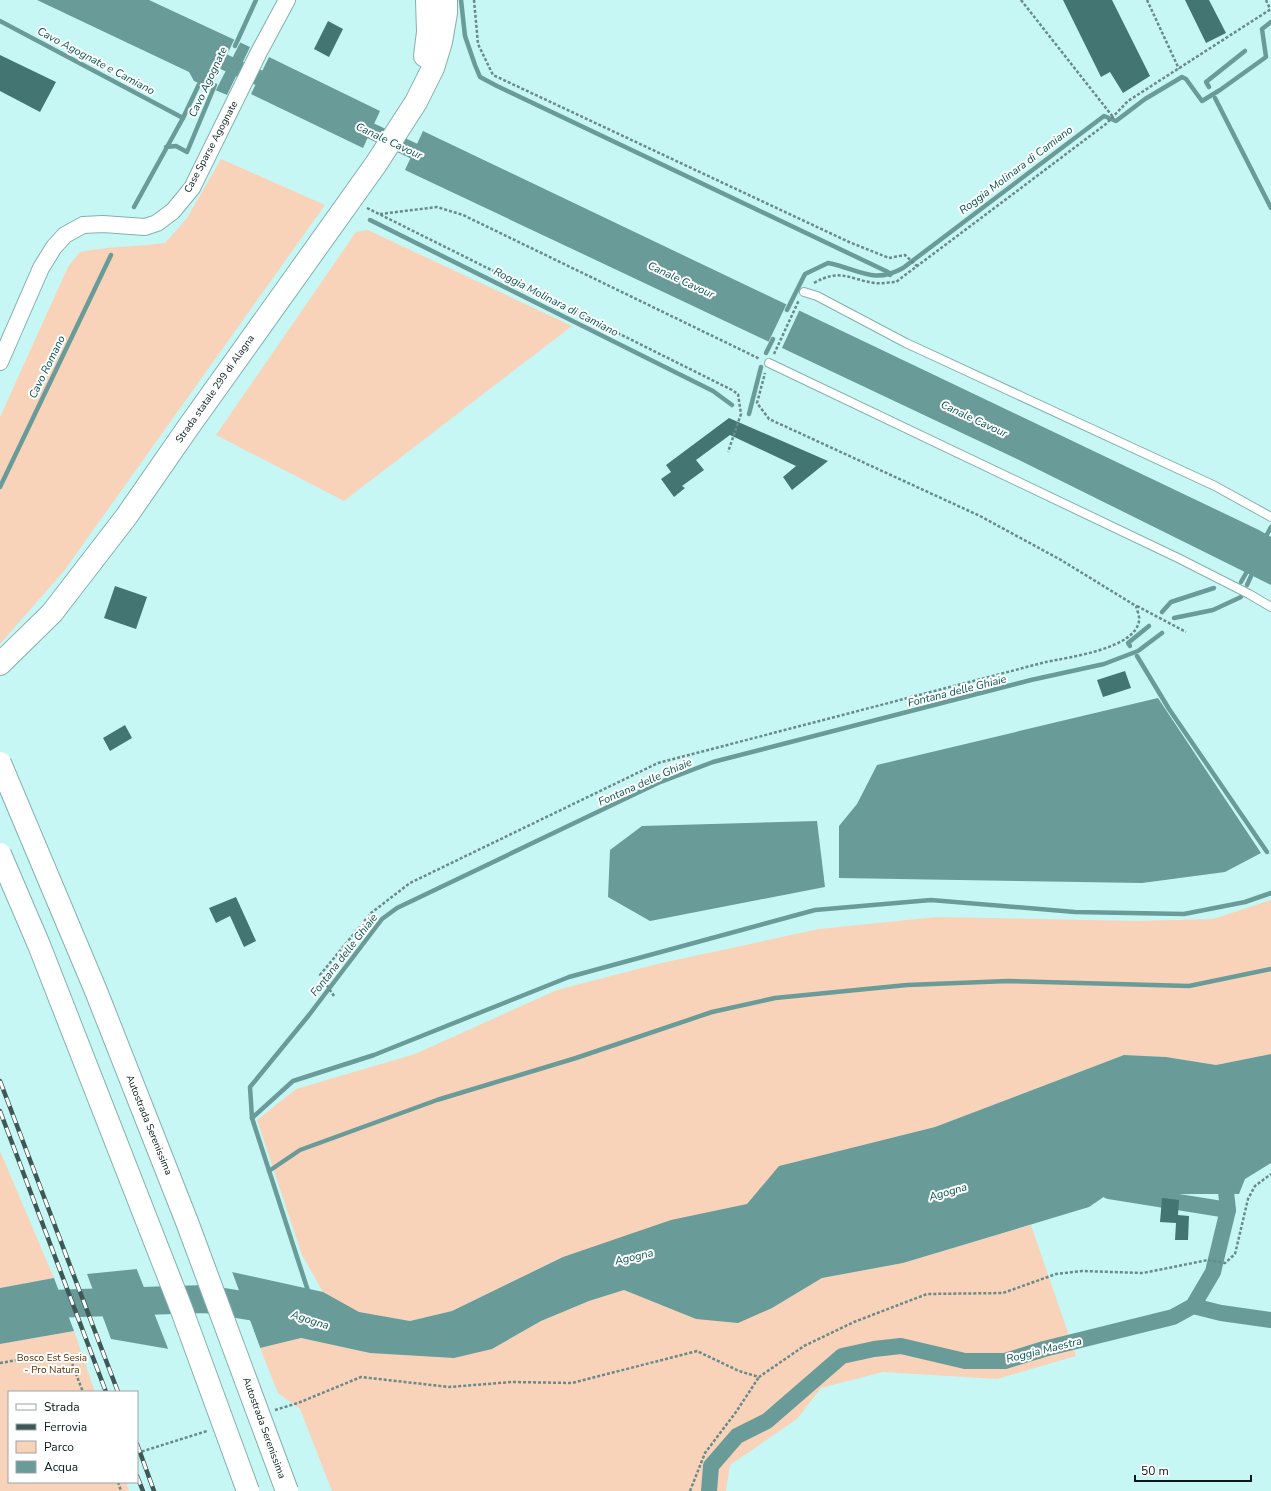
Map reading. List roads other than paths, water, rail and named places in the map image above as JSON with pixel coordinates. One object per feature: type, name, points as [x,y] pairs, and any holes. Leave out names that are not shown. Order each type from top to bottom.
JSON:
[{"type":"main road","name":"Strada statale 299 di Alagna","points":[[416,102],[428,32],[427,0]]},
{"type":"main road","name":"Strada statale 299 di Alagna","points":[[0,664],[52,613],[126,517],[376,164],[416,102],[433,68],[441,42],[446,12],[446,0]]},
{"type":"main road","name":"Autostrada Serenissima","points":[[0,763],[96,991],[184,1215],[287,1491]]},
{"type":"main road","points":[[0,854],[39,945],[181,1308],[248,1491]]},
{"type":"street","name":"Case Sparse Agognate","points":[[0,362],[41,268],[65,234],[83,226],[103,224],[145,226],[158,223],[173,211],[192,188],[259,52],[287,0]]},
{"type":"lane","points":[[802,295],[817,296],[913,347],[1215,486],[1271,517]]},
{"type":"lane","points":[[771,360],[1172,554],[1250,594],[1271,607]]},
{"type":"water","points":[[37,0],[149,0],[250,47],[227,95],[194,81],[189,72]]},
{"type":"water","points":[[269,57],[380,111],[363,148],[251,94]]},
{"type":"water","points":[[423,131],[1259,530],[1271,537],[1271,585],[1017,459],[405,170]]},
{"type":"water","points":[[1158,698],[1261,853],[1225,872],[1142,883],[839,878],[839,826],[857,804],[877,765]]},
{"type":"water","points":[[817,821],[825,887],[650,921],[608,897],[610,850],[642,826]]},
{"type":"water","points":[[1271,1054],[1271,1163],[1245,1179],[1239,1194],[1108,1194],[1089,1207],[903,1263],[822,1278],[772,1308],[738,1323],[696,1319],[624,1290],[589,1301],[541,1321],[492,1349],[454,1358],[370,1353],[301,1338],[260,1348],[232,1272],[323,1292],[359,1312],[410,1321],[452,1311],[563,1257],[671,1220],[747,1204],[779,1166],[935,1127],[1124,1055],[1166,1057],[1216,1065]]},
{"type":"water","points":[[137,1269],[169,1349],[111,1339],[87,1274]]},
{"type":"water","points":[[54,1278],[74,1331],[0,1344],[0,1288]]},
{"type":"waterway","name":"Cavo Agognate","points":[[235,46],[256,0]]},
{"type":"waterway","points":[[461,0],[465,36],[480,77],[888,272],[890,275]]},
{"type":"waterway","name":"Cavo Agognate e Camiano","points":[[0,21],[183,118]]},
{"type":"waterway","name":"Roggia Molinara di Camiano","points":[[787,310],[805,274],[828,263],[874,275],[892,273],[903,268],[1104,116],[1116,121],[1145,99],[1182,77],[1186,79],[1202,101],[1266,57],[1262,29],[1271,22]]},
{"type":"waterway","name":"Fontana delle Ghiaie","points":[[1209,87],[1206,82],[1245,51]]},
{"type":"waterway","name":"Canale Cavour","points":[[220,60],[279,87]]},
{"type":"waterway","name":"Cavo Romano","points":[[134,207],[183,118],[202,78]]},
{"type":"waterway","name":"Cavo Agognate","points":[[166,147],[176,146],[187,152],[215,85]]},
{"type":"waterway","name":"Fontana delle Ghiaie","points":[[1215,98],[1271,208]]},
{"type":"waterway","name":"Canale Cavour","points":[[352,122],[433,160]]},
{"type":"waterway","name":"Roggia Molinara di Camiano","points":[[370,220],[713,391],[732,405]]},
{"type":"waterway","name":"Cavo Romano","points":[[0,487],[111,255]]},
{"type":"waterway","name":"Roggia Molinara di Camiano","points":[[766,353],[773,339]]},
{"type":"waterway","name":"Roggia Molinara di Camiano","points":[[749,414],[761,367]]},
{"type":"waterway","points":[[1264,540],[1271,527]]},
{"type":"waterway","points":[[1241,582],[1249,568]]},
{"type":"waterway","name":"Fontana delle Ghiaie","points":[[1247,585],[1251,576]]},
{"type":"waterway","points":[[1162,612],[1171,602],[1214,588]]},
{"type":"waterway","name":"Fontana delle Ghiaie","points":[[1174,618],[1213,610],[1241,597]]},
{"type":"waterway","points":[[1130,646],[1128,643],[1149,626]]},
{"type":"waterway","name":"Fontana delle Ghiaie","points":[[309,1294],[252,1118],[250,1087],[309,1015],[382,919],[397,908],[658,783],[713,762],[1031,680],[1104,664],[1138,651],[1162,633]]},
{"type":"waterway","points":[[1137,656],[1169,709],[1267,852]]},
{"type":"waterway","points":[[252,1118],[293,1081],[374,1055],[569,977],[815,910],[931,900],[1075,912],[1184,914],[1245,902],[1271,893]]},
{"type":"waterway","points":[[269,1171],[300,1150],[437,1100],[576,1058],[712,1012],[775,998],[907,985],[1008,981],[1189,986],[1271,969]]},
{"type":"waterway","name":"Roggia Maestra","points":[[709,1491],[711,1466],[737,1436],[767,1421],[842,1356],[874,1349],[901,1346],[965,1361],[1005,1361],[1044,1349],[1173,1317],[1193,1306],[1213,1272],[1228,1210],[1224,1173]]},
{"type":"waterway","points":[[1109,1191],[1228,1210]]},
{"type":"waterway","name":"Agogna","points":[[0,1314],[49,1304],[205,1299],[281,1311]]},
{"type":"waterway","points":[[1193,1306],[1221,1313],[1271,1320]]},
{"type":"railway","points":[[0,1081],[118,1391]]},
{"type":"railway","points":[[0,1111],[106,1391]]},
{"type":"railway","points":[[138,1447],[154,1491]]},
{"type":"railway","points":[[138,1478],[143,1491]]},
{"type":"park label","name":"Bosco Est Sesia - Pro Natura","points":[[52,1364]]}]
